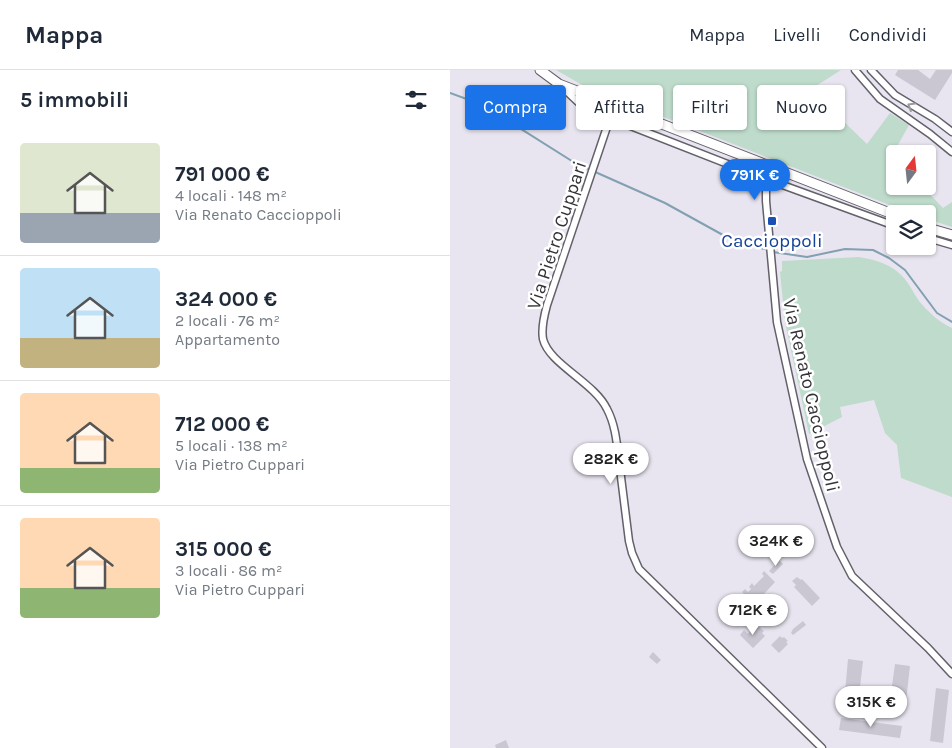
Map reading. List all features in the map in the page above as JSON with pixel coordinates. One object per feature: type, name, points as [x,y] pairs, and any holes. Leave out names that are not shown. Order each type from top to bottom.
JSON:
[{"type":"street","points":[[540,70],[576,100]]},
{"type":"street","points":[[855,70],[880,99],[952,152]]},
{"type":"street","points":[[871,70],[895,95],[935,119],[952,132]]},
{"type":"street","points":[[559,84],[576,91]]},
{"type":"street","points":[[663,125],[886,212]]},
{"type":"street","name":"Via Pietro Cuppari","points":[[606,130],[547,305],[543,326],[544,342],[554,358],[593,389],[608,409],[615,431],[629,542],[639,569],[822,748]]},
{"type":"street","points":[[641,130],[766,179],[886,223]]},
{"type":"street","name":"Via Renato Caccioppoli","points":[[766,165],[769,237],[777,322],[807,458],[839,554],[856,581],[928,648],[952,674]]},
{"type":"street","points":[[936,230],[952,235]]},
{"type":"street","points":[[936,240],[952,245]]},
{"type":"green space","points":[[556,70],[841,70],[818,85],[757,85],[757,130],[845,130],[845,123],[867,144],[890,113],[909,125],[898,145],[886,145],[886,195],[931,195],[943,208],[952,202],[952,227],[936,222],[936,205],[890,205],[697,130],[747,130],[747,85],[673,85],[673,121],[663,117],[663,85],[582,85]]},
{"type":"green space","points":[[859,257],[878,261],[894,269],[904,278],[926,309],[938,320],[952,328],[952,497],[901,478],[897,445],[885,433],[874,400],[840,407],[842,417],[809,434],[785,322],[780,272],[782,271],[782,261]]},
{"type":"building","points":[[898,70],[918,70],[930,79],[936,70],[952,70],[952,73],[935,100],[895,75]]},
{"type":"building","points":[[779,560],[783,564],[773,574],[769,571]]},
{"type":"building","points":[[764,571],[775,582],[765,595],[760,597],[762,599],[759,602],[757,600],[750,610],[739,599],[744,594],[742,592],[745,589],[748,592],[751,589],[749,587],[752,583],[754,586],[764,576],[762,574]]},
{"type":"building","points":[[797,577],[802,579],[820,598],[812,606],[794,587],[796,585],[792,581]]},
{"type":"building","points":[[803,621],[806,625],[793,635],[791,633],[793,629]]},
{"type":"building","points":[[755,626],[764,631],[762,633],[765,636],[753,648],[740,635],[744,630],[748,634]]},
{"type":"building","points":[[780,636],[788,641],[786,642],[788,644],[779,653],[771,645]]},
{"type":"building","points":[[653,652],[661,660],[657,664],[649,657]]},
{"type":"building","points":[[848,659],[863,661],[858,705],[844,704]]},
{"type":"building","points":[[895,664],[910,666],[905,710],[889,708]]},
{"type":"building","points":[[936,688],[949,690],[943,743],[930,741]]},
{"type":"building","points":[[841,718],[902,726],[900,738],[839,730]]},
{"type":"building","points":[[506,740],[509,748],[496,748],[495,745]]},
{"type":"waterway","points":[[450,93],[483,105],[575,163],[665,203],[732,240],[768,250]]},
{"type":"waterway","points":[[773,252],[807,257],[845,249],[873,250],[889,258],[905,270],[937,313],[952,322]]},
{"type":"place","name":"Caccioppoli","points":[[772,221]]}]
